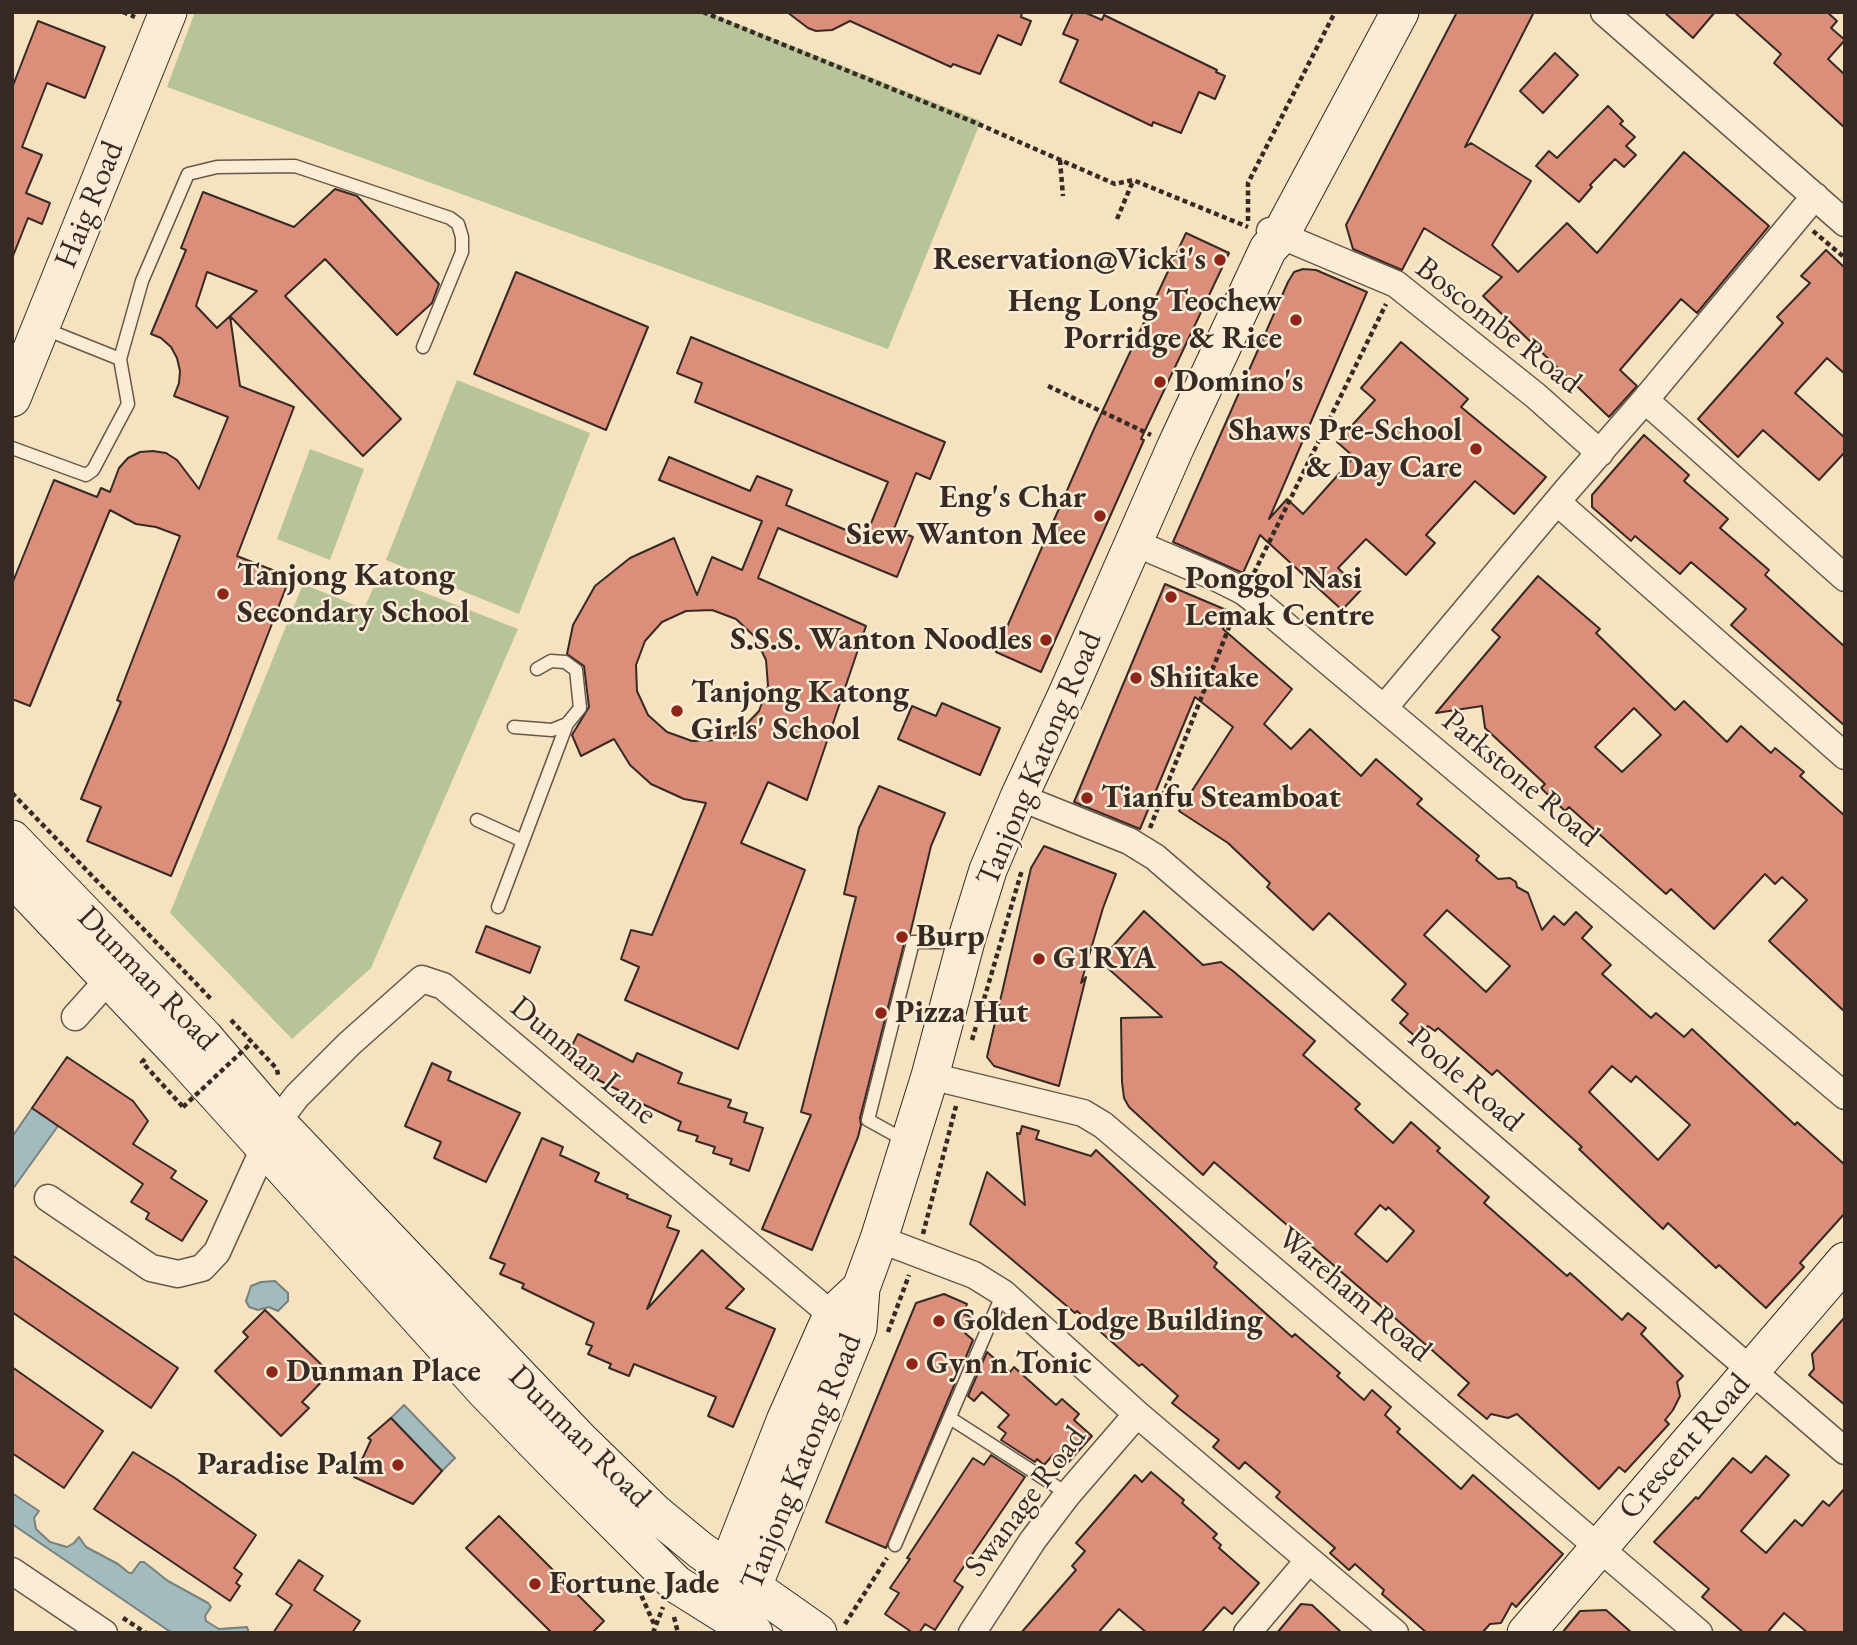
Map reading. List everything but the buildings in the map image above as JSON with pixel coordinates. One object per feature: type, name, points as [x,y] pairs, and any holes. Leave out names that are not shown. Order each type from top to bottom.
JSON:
[{"type":"street","name":"Tanjong Katong Road","points":[[729,1625],[740,1580],[845,1321],[861,1288],[909,1143],[946,1080],[966,942],[989,870],[1176,446],[1376,12]]},
{"type":"street","name":"Tanjong Katong Road","points":[[1273,238],[1400,12]]},
{"type":"street","points":[[1604,12],[1845,223]]},
{"type":"street","name":"Haig Road","points":[[12,398],[162,14]]},
{"type":"street","points":[[1384,708],[1815,196]]},
{"type":"street","name":"Boscombe Road","points":[[1273,238],[1396,284],[1536,396],[1600,453]]},
{"type":"street","points":[[1645,401],[1845,578]]},
{"type":"street","points":[[1557,502],[1845,756]]},
{"type":"street","name":"Parkstone Road","points":[[1135,543],[1243,591],[1845,1096]]},
{"type":"street","name":"Poole Road","points":[[1019,797],[1129,841],[1142,849],[1278,962],[1845,1451]]},
{"type":"street","name":"Dunman Road","points":[[12,839],[204,1037],[271,1135],[486,1392],[676,1584],[729,1625]]},
{"type":"street","name":"Dunman Road","points":[[12,877],[181,1055],[271,1135],[654,1512],[740,1580],[829,1632]]},
{"type":"street","points":[[75,1017],[109,979]]},
{"type":"street","name":"Dunman Lane","points":[[271,1135],[297,1096],[422,979],[443,986],[845,1321]]},
{"type":"street","name":"Wareham Road","points":[[946,1080],[1083,1113],[1103,1125],[1699,1633]]},
{"type":"street","points":[[48,1198],[151,1268],[178,1274],[202,1268],[218,1252],[271,1135]]},
{"type":"street","points":[[879,1239],[974,1275],[1003,1293],[1137,1414],[1395,1633]]},
{"type":"street","name":"Crescent Road","points":[[1526,1633],[1845,1261]]},
{"type":"street","name":"Swanage Road","points":[[972,1633],[1033,1540],[1068,1494],[1137,1414]]},
{"type":"street","points":[[1247,1633],[1309,1560]]},
{"type":"street","points":[[12,1571],[104,1633]]},
{"type":"lane","points":[[12,447],[86,475],[93,470],[128,404],[120,359],[142,281],[188,174],[217,167],[295,166],[450,218],[458,224],[462,237],[462,252],[424,347]]},
{"type":"lane","points":[[41,327],[120,359]]},
{"type":"lane","points":[[498,907],[567,724],[580,708],[576,670],[565,662],[551,661],[537,669]]},
{"type":"lane","points":[[514,727],[552,730],[567,724]]},
{"type":"lane","points":[[477,820],[523,841]]},
{"type":"lane","points":[[909,1143],[868,1120],[914,942],[966,942]]},
{"type":"lane","points":[[895,1545],[1003,1293]]},
{"type":"lane","points":[[950,1418],[1068,1494]]},
{"type":"path","points":[[704,12],[976,123],[1115,184],[1133,180],[1273,238]]},
{"type":"path","points":[[1060,160],[1063,196]]},
{"type":"path","points":[[1117,219],[1133,180]]},
{"type":"path","points":[[1142,849],[1243,591],[1252,578],[1396,284]]},
{"type":"path","points":[[1048,386],[1176,446]]},
{"type":"path","points":[[12,793],[213,1001]]},
{"type":"path","points":[[972,1041],[1023,868]]},
{"type":"path","points":[[222,1010],[276,1069],[278,1075]]},
{"type":"path","points":[[142,1062],[183,1107],[249,1045]]},
{"type":"path","points":[[917,1254],[946,1080]]},
{"type":"path","points":[[829,1632],[895,1545]]},
{"type":"path","points":[[653,1633],[654,1625]]},
{"type":"green space","points":[[195,12],[707,12],[981,121],[888,349],[167,87]]},
{"type":"green space","points":[[457,380],[590,433],[519,614],[386,560]]},
{"type":"green space","points":[[310,449],[364,469],[330,560],[277,539]]},
{"type":"green space","points":[[379,575],[518,629],[371,968],[292,1039],[170,913],[303,584],[364,609]]},
{"type":"water","points":[[32,1108],[58,1126],[12,1190],[12,1137]]},
{"type":"water","points":[[275,1281],[288,1293],[288,1301],[278,1311],[269,1307],[258,1310],[249,1307],[246,1301],[251,1286]]},
{"type":"water","points":[[404,1405],[455,1458],[442,1471],[391,1418]]},
{"type":"water","points":[[12,1493],[39,1511],[34,1518],[36,1529],[50,1542],[67,1547],[79,1537],[86,1547],[129,1573],[132,1573],[140,1562],[144,1562],[168,1581],[208,1603],[211,1607],[205,1616],[206,1621],[219,1629],[247,1627],[249,1633],[172,1633],[12,1524]]},
{"type":"place","name":"Reservation@Vicki's","points":[[1220,260]]},
{"type":"place","name":"Heng Long Teochew Porridge & Rice","points":[[1296,320]]},
{"type":"place","name":"Domino's","points":[[1160,382]]},
{"type":"place","name":"Shaws Pre-School & Day Care","points":[[1476,449]]},
{"type":"place","name":"Eng's Char Siew Wanton Mee","points":[[1100,516]]},
{"type":"place","name":"Tanjong Katong Secondary School","points":[[223,594]]},
{"type":"place","name":"Ponggol Nasi Lemak Centre","points":[[1171,597]]},
{"type":"place","name":"S.S.S. Wanton Noodles","points":[[1046,640]]},
{"type":"place","name":"Shiitake","points":[[1136,678]]},
{"type":"place","name":"Tanjong Katong Girls' School","points":[[677,711]]},
{"type":"place","name":"Tianfu Steamboat","points":[[1087,798]]},
{"type":"place","name":"Burp","points":[[902,937]]},
{"type":"place","name":"G1RYA","points":[[1039,959]]},
{"type":"place","name":"Pizza Hut","points":[[881,1013]]},
{"type":"place","name":"Golden Lodge Building","points":[[939,1321]]},
{"type":"place","name":"Gyn n Tonic","points":[[912,1364]]},
{"type":"place","name":"Dunman Place","points":[[272,1372]]},
{"type":"place","name":"Paradise Palm","points":[[398,1465]]},
{"type":"place","name":"Fortune Jade","points":[[535,1584]]}]
